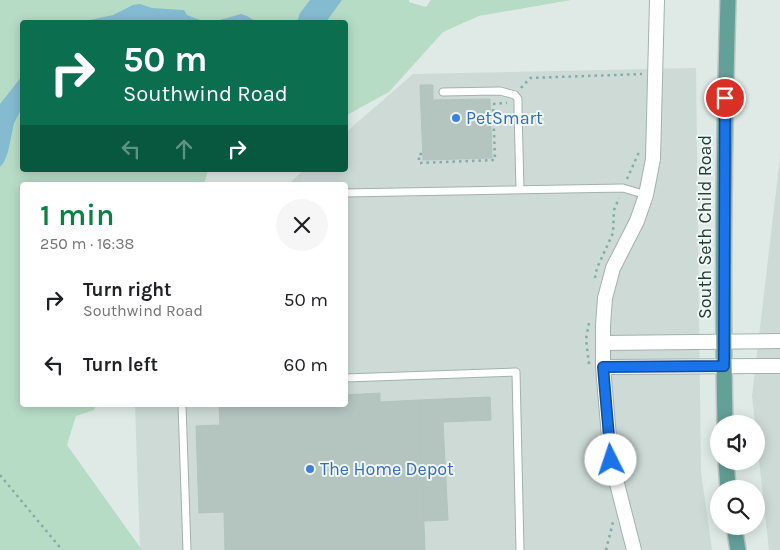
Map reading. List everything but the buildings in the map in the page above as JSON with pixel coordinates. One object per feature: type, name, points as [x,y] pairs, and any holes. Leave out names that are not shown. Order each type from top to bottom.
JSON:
[{"type":"main road","name":"South Seth Child Road","points":[[725,415],[725,98],[728,0]]},
{"type":"main road","points":[[736,535],[738,550]]},
{"type":"street","points":[[634,550],[611,460],[603,367],[605,298],[613,268],[637,222],[646,195],[653,159],[657,0]]},
{"type":"street","points":[[604,343],[780,341]]},
{"type":"street","points":[[603,367],[780,366]]},
{"type":"lane","points":[[443,92],[500,91],[515,94],[518,99],[520,190]]},
{"type":"lane","points":[[348,193],[623,188],[646,195]]},
{"type":"lane","points":[[348,378],[516,372],[520,550]]},
{"type":"lane","points":[[182,407],[188,550]]},
{"type":"path","points":[[493,104],[506,104],[530,78],[642,74]]},
{"type":"path","points":[[422,154],[420,154],[420,163],[495,160],[493,91]]},
{"type":"path","points":[[0,474],[62,550]]},
{"type":"shaded area","points":[[696,68],[701,472],[712,550],[140,550],[135,407],[348,407],[348,182],[290,182],[302,172],[348,172],[348,130],[413,74]]},
{"type":"shaded area","points":[[780,157],[780,550],[769,550],[765,514],[765,480],[761,480],[760,470],[765,470],[765,415],[754,415],[752,396]]},
{"type":"green space","points":[[0,0],[409,0],[409,2],[426,7],[431,0],[571,0],[479,16],[443,32],[389,92],[348,114],[348,20],[20,20],[20,172],[207,172],[205,182],[20,182],[20,407],[95,407],[94,410],[76,416],[67,445],[142,550],[0,550]]},
{"type":"water","points":[[310,0],[342,0],[327,20],[298,20],[300,13]]},
{"type":"water","points":[[140,4],[152,8],[184,10],[187,15],[200,20],[90,20],[113,15],[133,5]]},
{"type":"water","points":[[241,14],[254,20],[220,20]]},
{"type":"water","points":[[20,79],[20,112],[14,123],[8,152],[0,167],[0,104]]},
{"type":"place","name":"PetSmart","points":[[456,118]]},
{"type":"place","name":"The Home Depot","points":[[310,469]]},
{"type":"route","points":[[611,460],[603,367],[724,366],[725,98]]}]
